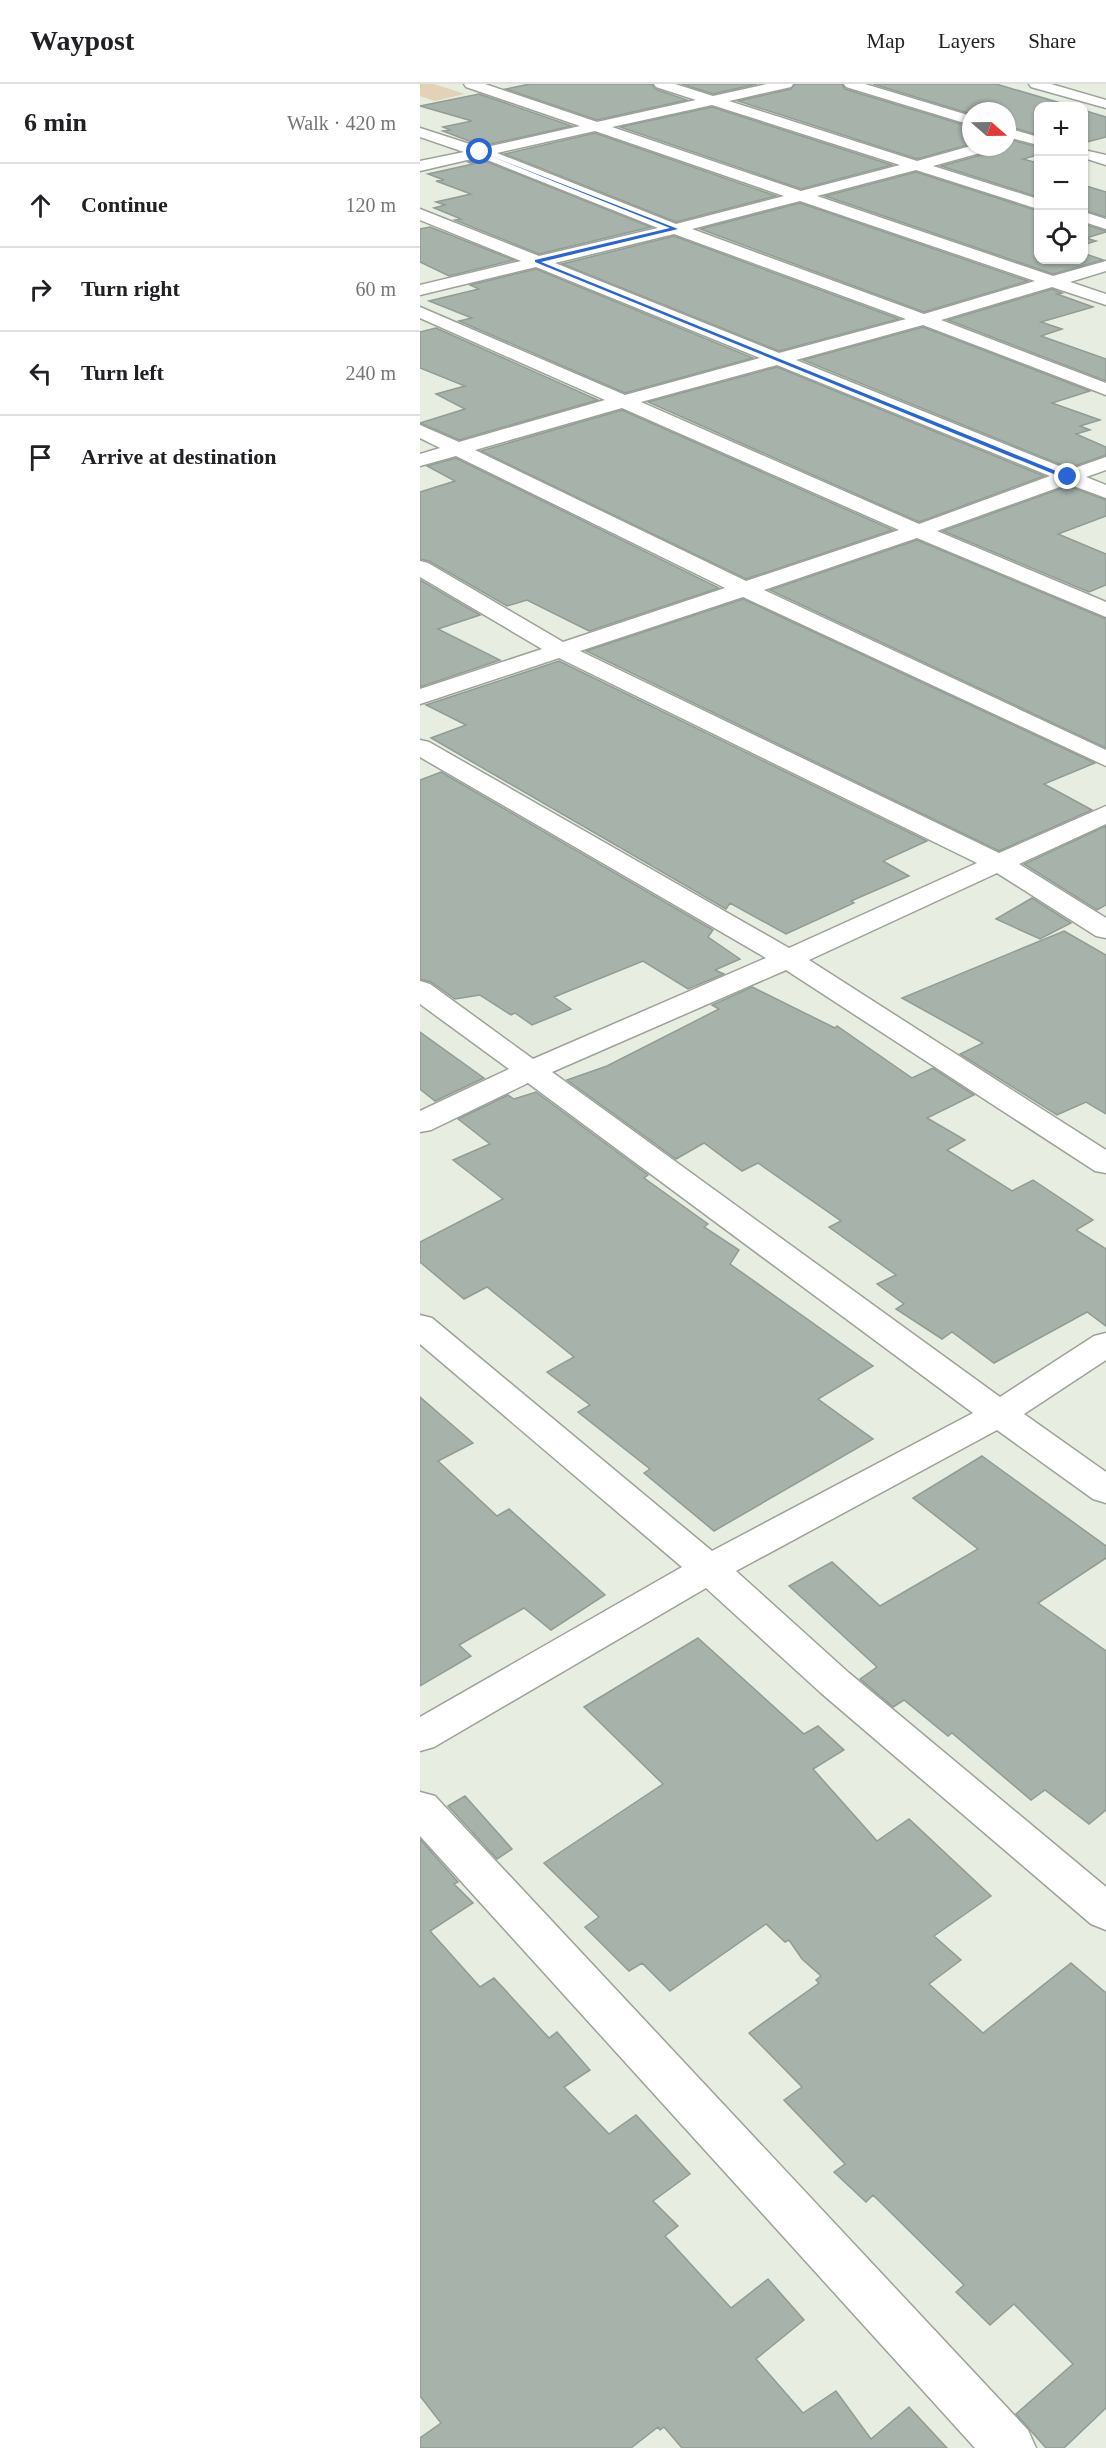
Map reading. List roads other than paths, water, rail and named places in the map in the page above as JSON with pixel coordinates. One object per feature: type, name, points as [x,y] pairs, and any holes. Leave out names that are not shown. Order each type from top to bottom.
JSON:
[{"type":"street","points":[[471,84],[1106,300]]},
{"type":"street","points":[[661,84],[1034,203]]},
{"type":"street","points":[[420,166],[786,84]]},
{"type":"street","points":[[851,84],[962,118]]},
{"type":"street","points":[[1036,84],[1106,104]]},
{"type":"street","points":[[420,132],[480,152],[675,229],[925,319],[1106,389]]},
{"type":"street","points":[[1016,134],[1034,137]]},
{"type":"street","points":[[1016,140],[1034,137]]},
{"type":"street","points":[[420,290],[675,229],[796,195],[962,153]]},
{"type":"street","points":[[1088,155],[1106,160]]},
{"type":"street","points":[[420,214],[1106,492]]},
{"type":"street","points":[[1088,219],[1106,224]]},
{"type":"street","points":[[420,460],[1106,266]]},
{"type":"street","points":[[420,312],[918,531],[1106,610]]},
{"type":"street","points":[[420,431],[745,589],[1106,759]]},
{"type":"street","points":[[420,697],[918,531],[1106,463]]},
{"type":"street","points":[[420,568],[562,651],[999,863],[1106,930]]},
{"type":"street","points":[[420,747],[788,959],[1106,1164]]},
{"type":"street","points":[[420,1123],[532,1070],[788,959],[1106,814]]},
{"type":"street","points":[[420,990],[1106,1490]]},
{"type":"street","points":[[420,1326],[709,1569],[844,1691],[1106,1912]]},
{"type":"street","points":[[420,1736],[709,1569],[999,1414],[1106,1344]]},
{"type":"street","points":[[420,1808],[1010,2448]]}]
